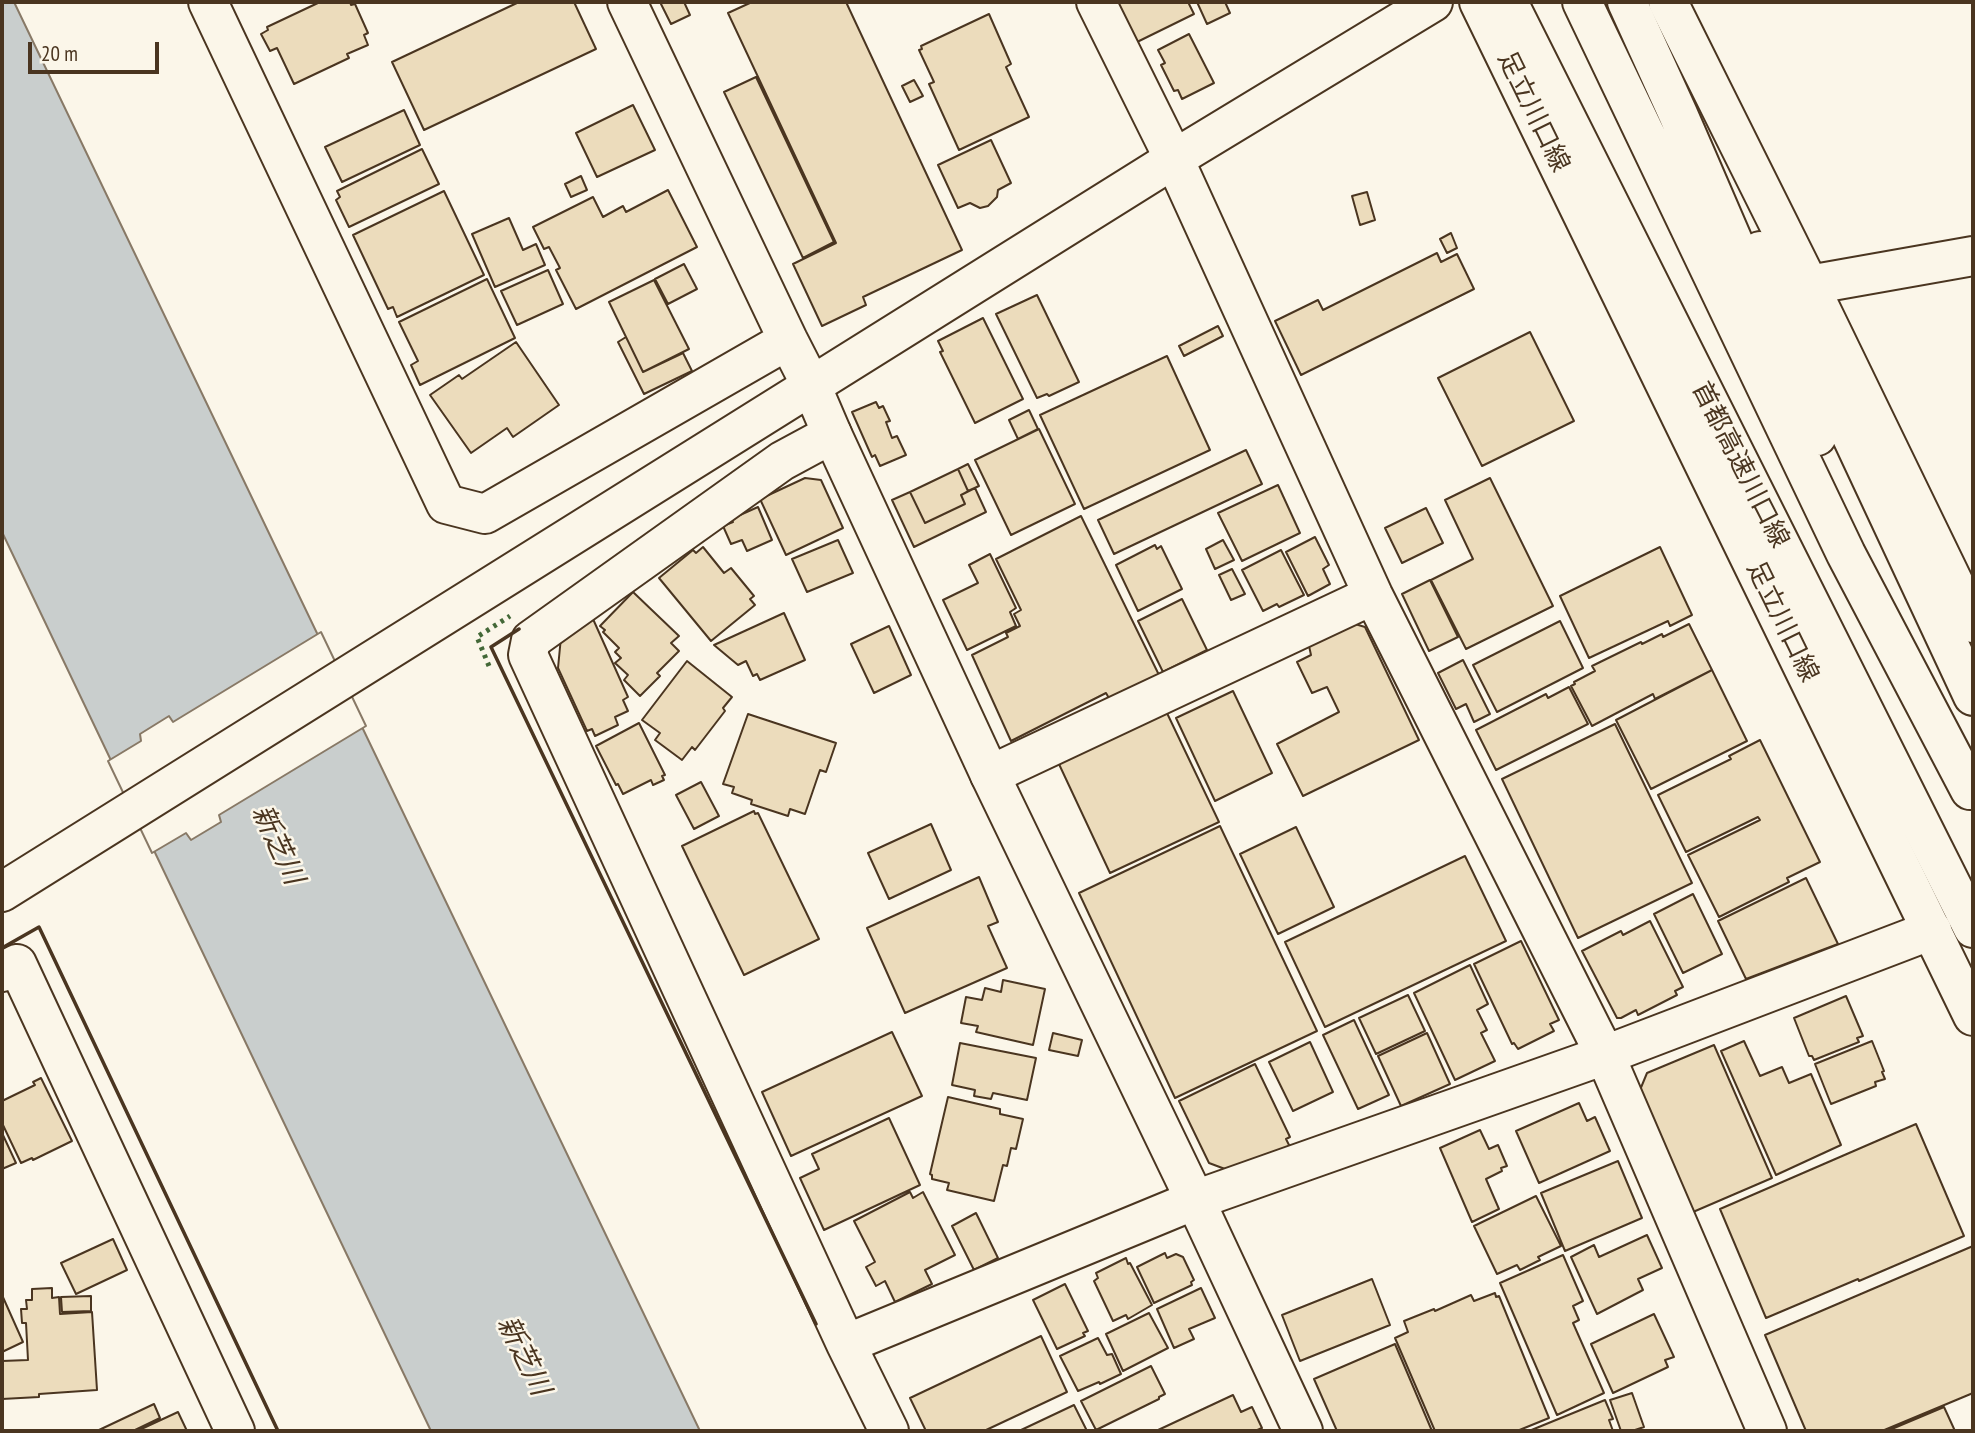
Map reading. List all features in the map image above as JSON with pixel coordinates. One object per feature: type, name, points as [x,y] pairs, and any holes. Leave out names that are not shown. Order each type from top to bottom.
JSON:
[{"type":"main road","points":[[208,2],[446,504],[485,513],[788,340]]},
{"type":"main road","points":[[627,2],[811,385],[990,775],[1303,1431]]},
{"type":"main road","points":[[1096,2],[1174,159],[1373,595],[1605,1055],[1767,1431]]},
{"type":"main road","points":[[2,892],[1174,159],[1433,2]]},
{"type":"main road","name":"足立川口線","points":[[1479,2],[1973,1016]]},
{"type":"main road","name":"首都高速川口線","points":[[1508,2],[1973,928]]},
{"type":"main road","points":[[1582,2],[1846,554],[1972,794]]},
{"type":"main road","points":[[1627,2],[1972,794]]},
{"type":"main road","points":[[1668,2],[1810,285],[1973,623]]},
{"type":"main road","points":[[1678,114],[1787,298],[1973,696]]},
{"type":"main road","points":[[1810,285],[1973,256]]},
{"type":"main road","points":[[832,435],[782,461],[531,640],[528,656],[889,1431]]},
{"type":"main road","points":[[990,775],[1373,595]]},
{"type":"main road","points":[[846,1343],[1195,1200],[1605,1055],[1932,930]]},
{"type":"main road","points":[[2,972],[17,964],[235,1431]]},
{"type":"water","name":"新芝川","points":[[2,2],[14,2],[700,1431],[431,1431],[2,532]]},
{"type":"pier","points":[[321,632],[366,726],[219,815],[221,822],[191,840],[186,833],[152,853],[108,761],[141,741],[140,734],[169,716],[173,722]]},
{"type":"building","points":[[320,2],[355,4],[368,33],[364,35],[368,45],[347,54],[349,58],[294,84],[277,48],[270,51],[261,34],[268,30],[267,27]]},
{"type":"building","points":[[519,2],[574,2],[596,49],[424,130],[392,62]]},
{"type":"building","points":[[660,2],[684,2],[690,15],[671,24]]},
{"type":"building","points":[[752,2],[846,2],[962,250],[863,297],[866,305],[822,326],[793,264],[836,243],[728,13]]},
{"type":"building","points":[[1115,2],[1188,2],[1194,14],[1133,44]]},
{"type":"building","points":[[1197,2],[1225,2],[1230,13],[1207,24]]},
{"type":"building","points":[[989,14],[1011,64],[1006,67],[1029,117],[959,150],[929,84],[934,82],[919,50],[922,49],[921,46]]},
{"type":"building","points":[[1189,34],[1214,83],[1182,99],[1178,90],[1174,91],[1161,65],[1165,63],[1158,50]]},
{"type":"building","points":[[756,77],[834,242],[803,258],[724,92]]},
{"type":"building","points":[[914,80],[923,96],[910,102],[902,86]]},
{"type":"building","points":[[633,105],[655,150],[597,177],[576,133]]},
{"type":"building","points":[[404,110],[420,145],[342,182],[325,147]]},
{"type":"building","points":[[991,140],[1011,183],[998,190],[997,197],[988,206],[980,208],[970,203],[958,208],[938,165]]},
{"type":"building","points":[[422,149],[439,184],[349,227],[336,200],[340,197],[337,191]]},
{"type":"building","points":[[581,176],[587,190],[571,197],[565,184]]},
{"type":"building","points":[[668,190],[697,247],[576,309],[556,270],[560,268],[549,247],[544,249],[533,227],[593,197],[603,217],[623,206],[626,212]]},
{"type":"building","points":[[444,191],[484,275],[397,317],[393,307],[388,309],[353,235]]},
{"type":"building","points":[[1367,192],[1375,220],[1360,225],[1352,196]]},
{"type":"building","points":[[509,218],[523,250],[536,244],[545,265],[495,287],[472,234]]},
{"type":"building","points":[[1451,233],[1457,248],[1447,253],[1440,239]]},
{"type":"building","points":[[1437,253],[1441,262],[1457,254],[1474,289],[1301,375],[1275,321],[1318,300],[1323,310]]},
{"type":"building","points":[[684,264],[697,289],[668,304],[655,279]]},
{"type":"building","points":[[548,270],[563,304],[517,325],[501,291]]},
{"type":"building","points":[[487,279],[515,338],[420,385],[411,365],[418,361],[399,322]]},
{"type":"building","points":[[654,280],[689,349],[643,372],[609,302]]},
{"type":"building","points":[[1037,295],[1079,382],[1049,396],[1047,394],[1037,398],[996,314]]},
{"type":"building","points":[[983,318],[1023,399],[975,423],[940,352],[943,351],[938,341]]},
{"type":"building","points":[[1218,326],[1223,336],[1184,356],[1179,346]]},
{"type":"building","points":[[1530,332],[1574,421],[1482,466],[1438,378]]},
{"type":"building","points":[[626,337],[643,372],[683,353],[692,371],[644,394],[618,342]]},
{"type":"building","points":[[516,342],[559,405],[513,437],[507,428],[471,453],[430,395],[459,375],[462,379]]},
{"type":"building","points":[[1167,356],[1210,450],[1084,509],[1040,415]]},
{"type":"building","points":[[876,402],[879,408],[883,406],[890,421],[886,422],[892,438],[897,436],[906,455],[880,466],[875,455],[872,457],[852,412]]},
{"type":"building","points":[[1029,410],[1038,429],[1018,439],[1009,420]]},
{"type":"building","points":[[1039,429],[1075,504],[1011,535],[975,460]]},
{"type":"building","points":[[1246,450],[1262,484],[1114,554],[1098,520]]},
{"type":"building","points":[[968,464],[979,486],[968,491],[958,469]]},
{"type":"building","points":[[958,469],[968,491],[961,495],[965,504],[925,523],[910,492]]},
{"type":"building","points":[[805,478],[821,480],[843,528],[786,555],[760,499]]},
{"type":"building","points":[[1490,478],[1553,606],[1466,649],[1431,580],[1473,559],[1445,500]]},
{"type":"building","points":[[1278,485],[1300,533],[1242,561],[1218,513]]},
{"type":"building","points":[[975,488],[986,512],[914,547],[892,500],[910,492],[925,523],[965,504],[961,495]]},
{"type":"building","points":[[758,507],[772,540],[747,551],[742,540],[731,544],[723,526],[733,522],[731,519]]},
{"type":"building","points":[[1426,508],[1443,543],[1402,563],[1385,528]]},
{"type":"building","points":[[1081,516],[1159,675],[1110,700],[1106,693],[1011,741],[972,655],[1008,637],[1006,633],[1020,626],[1014,614],[1021,610],[996,559]]},
{"type":"building","points":[[1315,537],[1329,565],[1323,569],[1330,584],[1308,596],[1286,552]]},
{"type":"building","points":[[838,540],[853,573],[807,592],[792,559]]},
{"type":"building","points":[[1223,540],[1234,560],[1215,569],[1206,549]]},
{"type":"building","points":[[1155,545],[1157,549],[1161,546],[1182,589],[1138,611],[1116,565]]},
{"type":"building","points":[[703,547],[724,573],[731,568],[754,596],[750,599],[755,605],[711,641],[659,578],[693,550],[696,553]]},
{"type":"building","points":[[1660,547],[1692,615],[1670,626],[1668,621],[1589,658],[1560,596]]},
{"type":"building","points":[[1281,550],[1304,595],[1263,611],[1242,570]]},
{"type":"building","points":[[990,554],[1016,608],[1010,612],[1016,626],[967,650],[943,600],[978,583],[969,565]]},
{"type":"building","points":[[1232,569],[1245,594],[1231,600],[1219,575]]},
{"type":"building","points":[[1430,580],[1458,637],[1429,651],[1402,594]]},
{"type":"building","points":[[633,592],[679,636],[671,643],[679,651],[657,673],[660,676],[640,696],[624,680],[628,675],[615,663],[621,658],[615,652],[619,648],[600,626]]},
{"type":"building","points":[[1182,599],[1207,650],[1163,672],[1138,621]]},
{"type":"building","points":[[784,613],[805,660],[760,680],[757,674],[753,676],[746,661],[738,665],[714,645]]},
{"type":"building","points":[[593,619],[628,697],[623,700],[628,711],[615,717],[618,725],[595,736],[592,729],[587,731],[558,668],[561,637]]},
{"type":"building","points":[[1560,621],[1583,668],[1497,712],[1473,665]]},
{"type":"building","points":[[1355,624],[1365,627],[1419,740],[1303,796],[1277,744],[1339,712],[1327,687],[1312,693],[1297,662],[1311,655],[1309,646]]},
{"type":"building","points":[[1689,624],[1712,670],[1655,699],[1653,694],[1592,726],[1571,686],[1574,682],[1595,671],[1592,666],[1641,642],[1642,644],[1662,634],[1663,637]]},
{"type":"building","points":[[889,626],[911,675],[874,693],[851,644]]},
{"type":"building","points":[[1463,660],[1490,714],[1474,722],[1466,704],[1456,709],[1438,673]]},
{"type":"building","points":[[687,661],[732,697],[723,708],[725,711],[695,750],[692,747],[682,760],[655,740],[660,733],[642,720]]},
{"type":"building","points":[[1712,670],[1747,741],[1651,789],[1616,720]]},
{"type":"building","points":[[1569,687],[1588,724],[1496,770],[1476,730],[1546,694],[1548,698]]},
{"type":"building","points":[[1233,691],[1272,773],[1215,801],[1176,718]]},
{"type":"building","points":[[1166,711],[1219,822],[1110,873],[1058,762]]},
{"type":"building","points":[[748,714],[836,743],[826,772],[820,770],[805,814],[790,809],[788,816],[751,804],[752,800],[732,793],[734,787],[723,784]]},
{"type":"building","points":[[639,723],[665,775],[662,776],[664,780],[653,785],[651,780],[623,794],[596,746]]},
{"type":"building","points":[[1615,724],[1692,883],[1578,938],[1502,779]]},
{"type":"building","points":[[1760,740],[1820,862],[1787,878],[1789,882],[1719,917],[1688,855],[1760,820],[1758,817],[1686,852],[1658,795],[1731,759],[1729,756]]},
{"type":"building","points":[[701,782],[719,816],[694,829],[676,795]]},
{"type":"building","points":[[754,811],[755,814],[758,813],[819,939],[744,975],[682,846]]},
{"type":"building","points":[[931,824],[951,870],[889,899],[868,853]]},
{"type":"building","points":[[1220,826],[1317,1031],[1175,1098],[1079,893]]},
{"type":"building","points":[[1296,827],[1334,907],[1278,934],[1240,854]]},
{"type":"building","points":[[1465,856],[1506,941],[1325,1027],[1285,942]]},
{"type":"building","points":[[979,877],[998,922],[988,926],[1007,968],[905,1013],[867,928]]},
{"type":"building","points":[[1806,878],[1838,944],[1746,979],[1718,921]]},
{"type":"building","points":[[1693,894],[1722,954],[1683,973],[1654,914]]},
{"type":"building","points":[[1650,921],[1683,987],[1675,991],[1677,995],[1638,1015],[1636,1010],[1617,1018],[1582,951],[1621,931],[1623,935]]},
{"type":"building","points":[[1521,941],[1559,1020],[1550,1024],[1554,1031],[1518,1049],[1512,1044],[1474,964]]},
{"type":"building","points":[[1470,965],[1488,1004],[1477,1010],[1487,1030],[1481,1033],[1495,1061],[1455,1080],[1414,993]]},
{"type":"building","points":[[1003,980],[1045,989],[1033,1045],[976,1032],[978,1026],[961,1023],[966,997],[982,1000],[985,988],[1001,992]]},
{"type":"building","points":[[1408,995],[1425,1031],[1376,1054],[1359,1018]]},
{"type":"building","points":[[1846,996],[1863,1036],[1857,1038],[1859,1042],[1814,1060],[1809,1056],[1794,1018]]},
{"type":"building","points":[[1354,1020],[1389,1095],[1358,1109],[1323,1035]]},
{"type":"building","points":[[892,1032],[922,1096],[791,1156],[762,1092]]},
{"type":"building","points":[[1053,1033],[1082,1040],[1078,1056],[1049,1050]]},
{"type":"building","points":[[1427,1033],[1450,1084],[1401,1106],[1378,1056]]},
{"type":"building","points":[[1744,1041],[1760,1076],[1782,1067],[1789,1083],[1811,1074],[1841,1145],[1776,1175],[1721,1051]]},
{"type":"building","points":[[1872,1041],[1885,1079],[1875,1082],[1876,1086],[1831,1104],[1815,1064]]},
{"type":"building","points":[[1310,1042],[1333,1092],[1293,1111],[1269,1062]]},
{"type":"building","points":[[960,1043],[1036,1058],[1027,1100],[993,1093],[991,1099],[974,1096],[975,1090],[952,1085]]},
{"type":"building","points":[[1714,1045],[1772,1178],[1693,1212],[1640,1090],[1647,1073]]},
{"type":"building","points":[[1255,1064],[1290,1137],[1286,1139],[1290,1147],[1233,1172],[1209,1163],[1179,1101]]},
{"type":"building","points":[[41,1078],[72,1141],[21,1163],[2,1123],[2,1101],[35,1085],[33,1082]]},
{"type":"building","points":[[948,1097],[1000,1109],[1000,1114],[1023,1119],[1016,1149],[1011,1148],[1007,1166],[1003,1165],[994,1201],[947,1190],[949,1183],[932,1179],[930,1174]]},
{"type":"building","points":[[1579,1103],[1587,1121],[1595,1117],[1610,1151],[1539,1183],[1516,1131]]},
{"type":"building","points":[[889,1118],[920,1185],[824,1230],[800,1178],[819,1169],[812,1154]]},
{"type":"building","points":[[1916,1124],[1964,1236],[1766,1318],[1720,1209]]},
{"type":"building","points":[[1480,1130],[1489,1149],[1498,1145],[1507,1166],[1486,1179],[1499,1209],[1472,1222],[1440,1148]]},
{"type":"building","points":[[2,1133],[16,1163],[2,1169]]},
{"type":"building","points":[[1618,1161],[1642,1218],[1565,1251],[1541,1193]]},
{"type":"building","points":[[910,1192],[913,1198],[923,1192],[955,1255],[925,1270],[932,1284],[895,1302],[885,1281],[876,1286],[866,1267],[875,1262],[854,1221]]},
{"type":"building","points":[[1536,1196],[1561,1246],[1538,1257],[1540,1260],[1520,1270],[1517,1265],[1497,1274],[1474,1226]]},
{"type":"building","points":[[976,1213],[998,1258],[974,1270],[952,1226]]},
{"type":"building","points":[[1647,1235],[1662,1268],[1638,1279],[1643,1290],[1597,1314],[1571,1257],[1594,1245],[1599,1257]]},
{"type":"building","points":[[113,1239],[127,1270],[76,1294],[61,1263]]},
{"type":"building","points":[[1973,1246],[1973,1393],[1882,1431],[1806,1431],[1765,1335]]},
{"type":"building","points":[[1165,1253],[1167,1258],[1176,1254],[1183,1257],[1194,1280],[1192,1285],[1154,1303],[1137,1267]]},
{"type":"building","points":[[1563,1255],[1583,1301],[1573,1306],[1579,1320],[1573,1323],[1604,1393],[1557,1415],[1500,1283]]},
{"type":"building","points":[[1126,1258],[1152,1305],[1128,1319],[1126,1315],[1113,1321],[1094,1281],[1098,1278],[1096,1273]]},
{"type":"building","points":[[1372,1279],[1390,1325],[1300,1361],[1282,1315]]},
{"type":"building","points":[[1065,1284],[1088,1331],[1083,1333],[1085,1336],[1057,1349],[1033,1300]]},
{"type":"building","points":[[52,1288],[52,1298],[59,1297],[60,1314],[92,1312],[97,1390],[2,1399],[2,1361],[28,1360],[26,1323],[22,1323],[21,1309],[27,1309],[26,1300],[32,1300],[32,1289]]},
{"type":"building","points":[[1201,1288],[1215,1318],[1189,1329],[1194,1339],[1174,1348],[1157,1309]]},
{"type":"building","points":[[1495,1293],[1496,1297],[1499,1296],[1549,1418],[1517,1431],[1435,1431],[1395,1338],[1408,1332],[1404,1321],[1471,1295],[1474,1301]]},
{"type":"building","points":[[2,1295],[23,1342],[2,1352]]},
{"type":"building","points":[[91,1296],[91,1311],[62,1312],[61,1297]]},
{"type":"building","points":[[1149,1313],[1168,1348],[1123,1371],[1106,1334]]},
{"type":"building","points":[[1654,1314],[1674,1357],[1665,1360],[1668,1367],[1613,1393],[1591,1344]]},
{"type":"building","points":[[1041,1336],[1067,1392],[984,1431],[926,1431],[910,1398]]},
{"type":"building","points":[[1098,1338],[1107,1355],[1112,1354],[1121,1374],[1078,1391],[1060,1356]]},
{"type":"building","points":[[1395,1344],[1432,1431],[1337,1431],[1314,1379]]},
{"type":"building","points":[[1151,1366],[1165,1394],[1096,1430],[1081,1401]]},
{"type":"building","points":[[1632,1393],[1644,1427],[1621,1431],[1610,1400]]},
{"type":"building","points":[[1233,1395],[1241,1412],[1252,1407],[1262,1428],[1255,1431],[1156,1431]]},
{"type":"building","points":[[1605,1400],[1613,1419],[1609,1420],[1613,1431],[1529,1431]]},
{"type":"building","points":[[154,1404],[160,1418],[133,1431],[99,1430]]},
{"type":"building","points":[[1074,1405],[1087,1431],[1019,1431]]},
{"type":"building","points":[[1944,1407],[1955,1431],[1887,1431]]},
{"type":"building","points":[[178,1412],[187,1431],[137,1431]]},
{"type":"hedge","points":[[489,666],[477,637],[510,616]]},
{"type":"wall","points":[[519,629],[491,647],[816,1324]]},
{"type":"wall","points":[[2,948],[39,927],[278,1431]]}]
